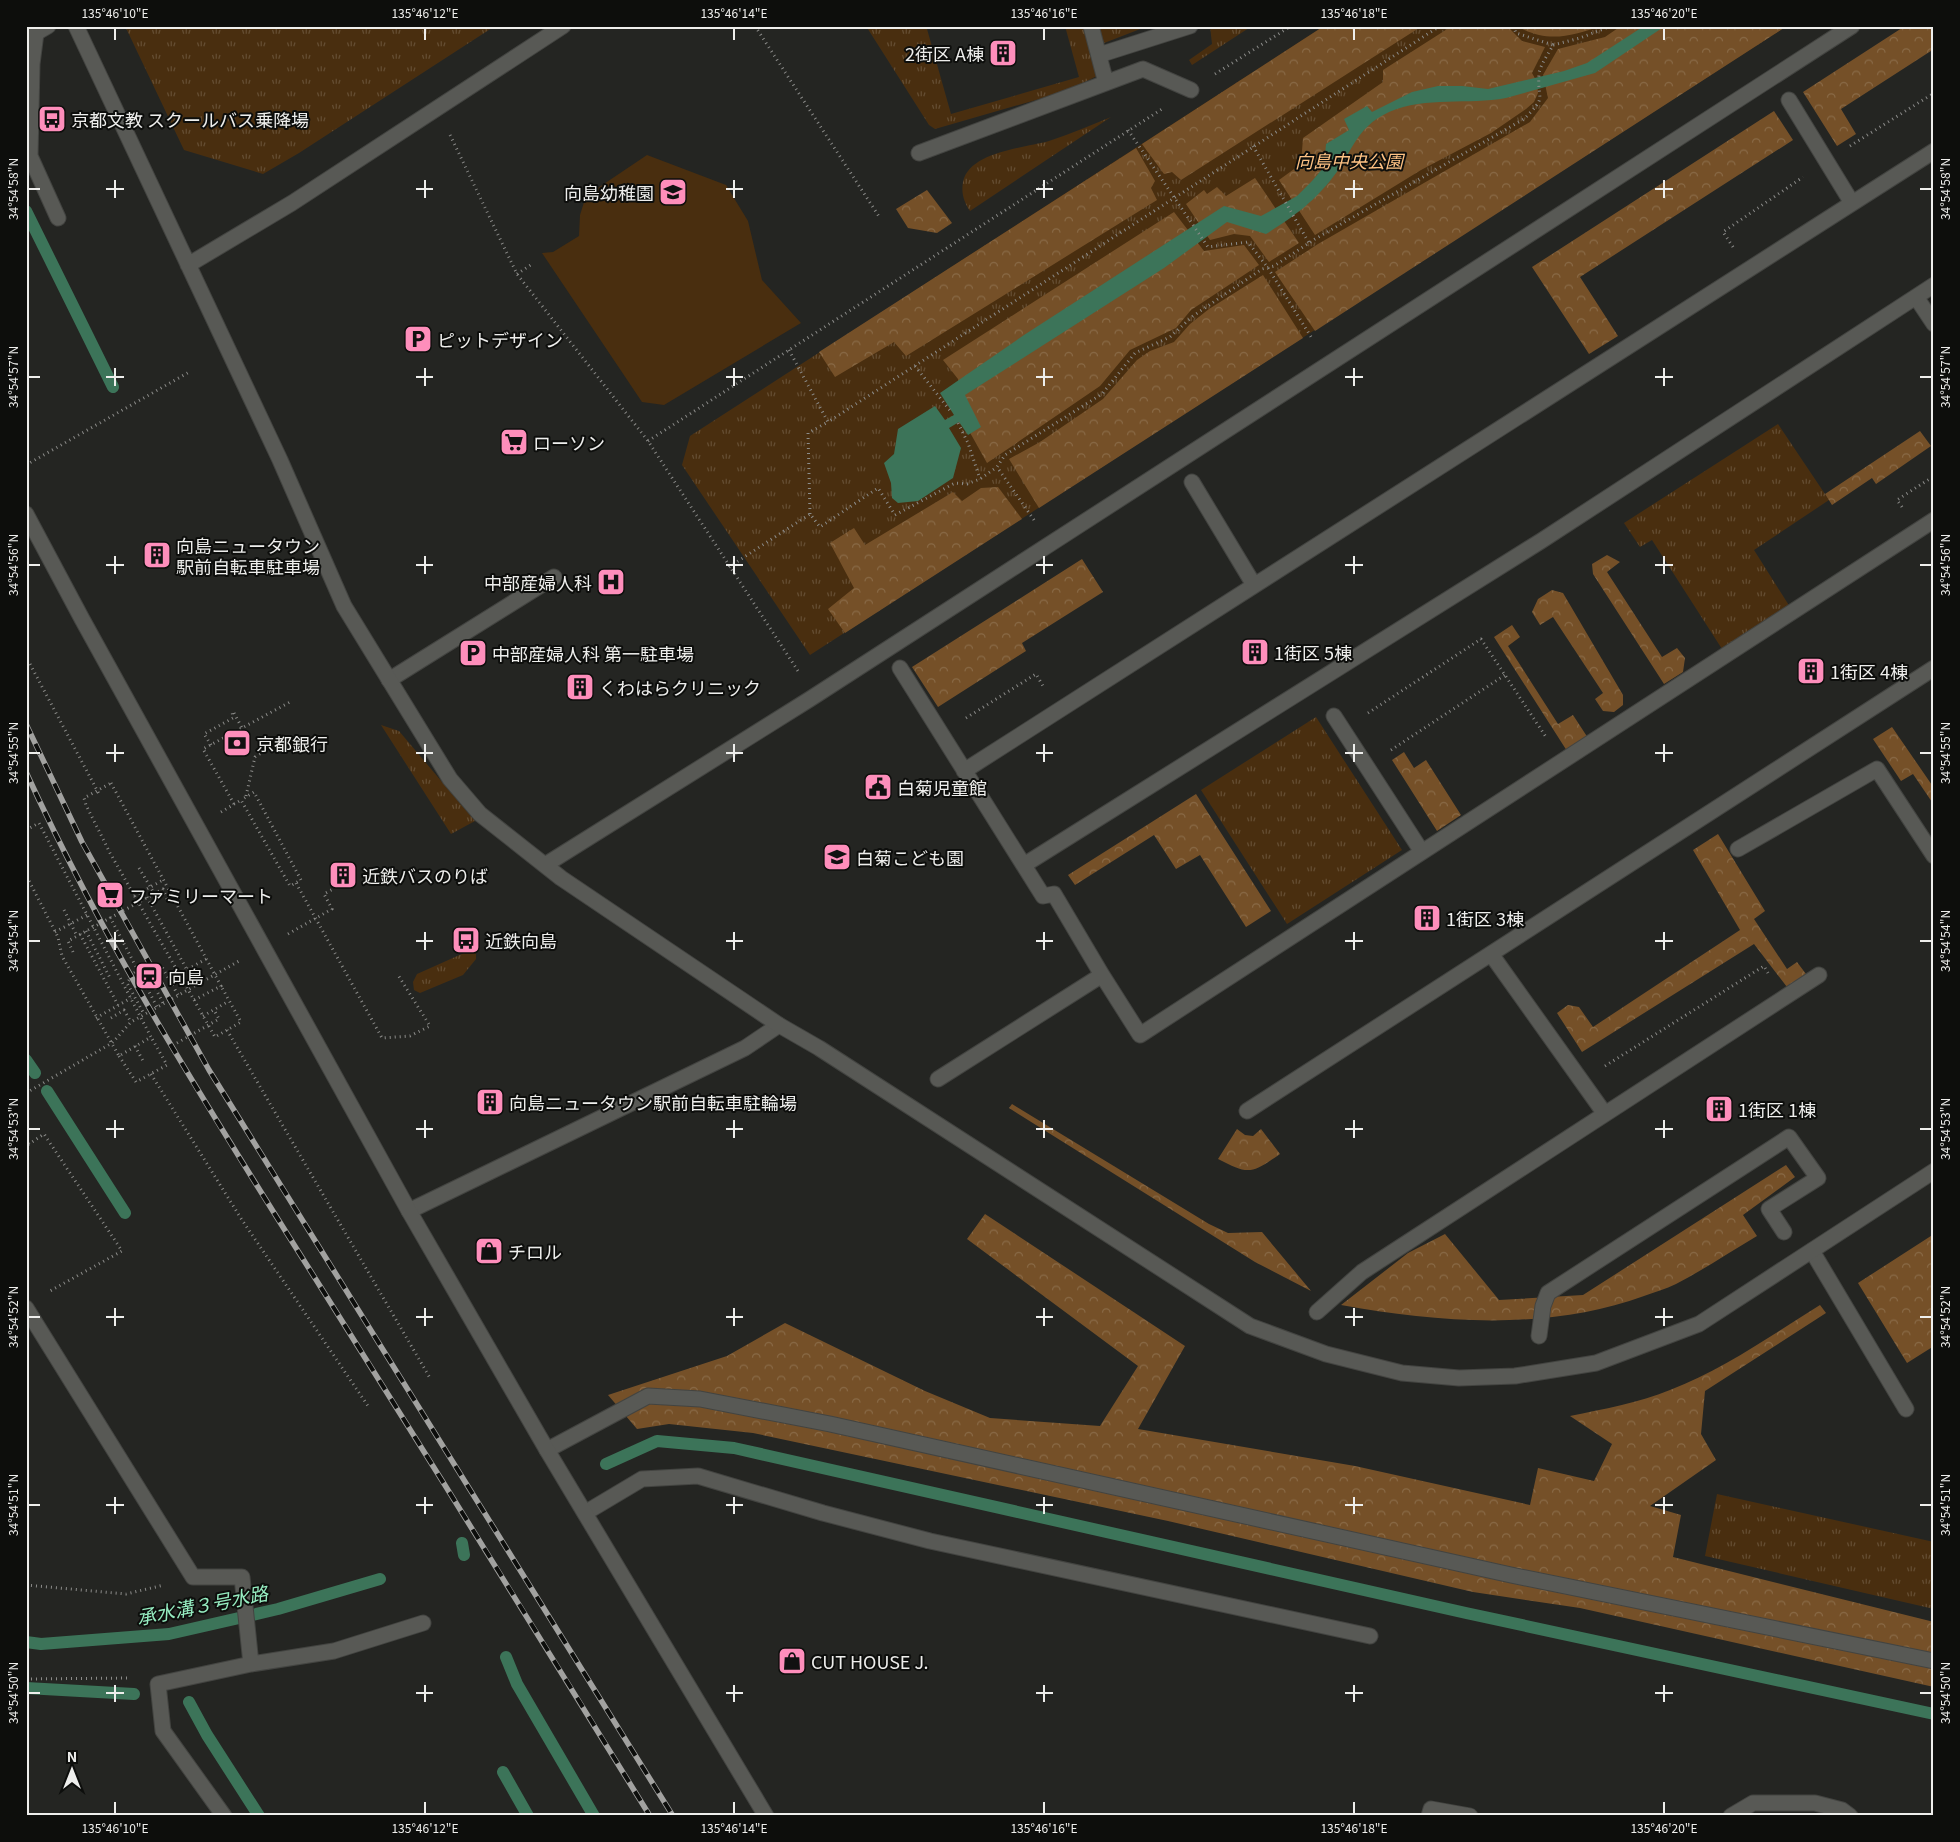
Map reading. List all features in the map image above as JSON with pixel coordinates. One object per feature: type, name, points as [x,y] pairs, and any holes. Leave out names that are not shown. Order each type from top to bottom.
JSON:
[{"type":"street","points":[[48,26],[36,33],[32,64],[30,156],[58,218]]},
{"type":"street","points":[[76,26],[280,460],[344,606],[450,779],[480,814],[545,865],[779,1025],[820,1048],[1250,1326],[1326,1354],[1402,1373],[1458,1378],[1515,1376],[1596,1363],[1699,1324],[1934,1171]]},
{"type":"street","points":[[188,265],[292,203],[563,26]]},
{"type":"street","points":[[1091,26],[1106,83]]},
{"type":"street","points":[[1099,55],[1190,26]]},
{"type":"street","points":[[545,865],[810,699],[1852,26]]},
{"type":"street","points":[[919,153],[1144,69],[1191,90]]},
{"type":"street","points":[[1789,100],[1852,203]]},
{"type":"street","points":[[964,771],[1934,151]]},
{"type":"street","points":[[1024,865],[1541,541],[1934,285]]},
{"type":"street","points":[[1916,297],[1934,324]]},
{"type":"street","points":[[1192,482],[1254,585]]},
{"type":"street","points":[[26,514],[409,1211],[547,1450],[766,1816]]},
{"type":"street","points":[[900,668],[1043,896],[1054,894],[1140,1035],[1934,520]]},
{"type":"street","points":[[389,680],[554,577]]},
{"type":"street","points":[[1247,1111],[1934,668]]},
{"type":"street","points":[[1334,716],[1422,852]]},
{"type":"street","points":[[1738,849],[1877,768],[1934,856]]},
{"type":"street","points":[[1491,954],[1605,1114]]},
{"type":"street","points":[[938,1079],[1102,975]]},
{"type":"street","points":[[1317,1312],[1362,1272],[1819,975]]},
{"type":"street","points":[[409,1211],[745,1048],[779,1025]]},
{"type":"street","points":[[1539,1336],[1543,1306],[1548,1293],[1789,1137],[1818,1178],[1768,1209],[1784,1232]]},
{"type":"street","points":[[1812,1250],[1906,1409]]},
{"type":"street","points":[[26,1308],[193,1578],[242,1578],[250,1659]]},
{"type":"street","points":[[547,1450],[648,1396],[700,1399],[830,1424],[1511,1575],[1934,1661]]},
{"type":"street","points":[[582,1508],[642,1479],[698,1476],[823,1513],[930,1541],[1370,1636]]},
{"type":"street","points":[[224,1816],[163,1731],[158,1684],[250,1659],[334,1651],[423,1623]]},
{"type":"street","points":[[1732,1816],[1753,1803],[1815,1803],[1842,1810],[1850,1816]]},
{"type":"street","points":[[1429,1816],[1431,1809],[1470,1816]]},
{"type":"path","points":[[755,26],[880,218]]},
{"type":"path","points":[[648,441],[1291,26]]},
{"type":"path","points":[[1440,26],[808,434],[810,514],[820,527],[878,488],[895,515],[955,483],[967,484],[980,480],[997,467],[1005,455],[1102,394],[1134,353],[1170,337],[1225,293],[1262,269],[1268,268],[1524,119],[1537,106],[1542,96],[1539,72],[1553,45]]},
{"type":"path","points":[[1513,26],[1516,33],[1553,45],[1580,38],[1611,26]]},
{"type":"path","points":[[1747,270],[1723,232],[1826,161],[1934,93]]},
{"type":"path","points":[[436,108],[517,274],[648,441],[799,672],[810,699]]},
{"type":"path","points":[[1128,130],[1208,247],[1248,242],[1268,268],[1314,341]]},
{"type":"path","points":[[1253,146],[1308,243]]},
{"type":"path","points":[[517,274],[532,264]]},
{"type":"path","points":[[789,350],[828,422]]},
{"type":"path","points":[[915,366],[952,413]]},
{"type":"path","points":[[26,466],[191,370]]},
{"type":"path","points":[[958,423],[968,443],[980,480]]},
{"type":"path","points":[[997,467],[1034,520]]},
{"type":"path","points":[[729,567],[810,514]]},
{"type":"path","points":[[1342,730],[1481,639],[1562,761]]},
{"type":"path","points":[[30,664],[98,792]]},
{"type":"path","points":[[942,733],[1036,674],[1059,710]]},
{"type":"path","points":[[1366,766],[1505,675]]},
{"type":"path","points":[[234,804],[203,749],[292,701]]},
{"type":"path","points":[[211,745],[204,734],[233,718],[232,711],[242,728]]},
{"type":"path","points":[[246,796],[255,757],[277,744]]},
{"type":"path","points":[[111,783],[163,880],[241,1022],[215,1037],[134,896],[84,798],[98,792],[111,783]]},
{"type":"path","points":[[221,812],[254,792],[302,880],[290,886],[241,800]]},
{"type":"path","points":[[26,830],[39,823],[167,1065],[136,1082],[96,1018],[62,956],[55,932],[26,875]]},
{"type":"path","points":[[139,868],[154,893]]},
{"type":"path","points":[[134,896],[163,880]]},
{"type":"path","points":[[296,883],[382,1038],[410,1036],[430,1026],[398,975]]},
{"type":"path","points":[[73,952],[68,941],[86,931],[103,918],[110,918],[163,889],[168,900]]},
{"type":"path","points":[[332,909],[324,894],[333,889]]},
{"type":"path","points":[[147,897],[187,970]]},
{"type":"path","points":[[122,905],[125,909]]},
{"type":"path","points":[[64,910],[118,1006]]},
{"type":"path","points":[[55,932],[87,915]]},
{"type":"path","points":[[110,918],[157,1007]]},
{"type":"path","points":[[86,931],[110,978]]},
{"type":"path","points":[[179,974],[201,959],[206,959]]},
{"type":"path","points":[[1582,1081],[1764,966],[1784,997]]},
{"type":"path","points":[[26,1093],[112,1043],[131,1022],[177,996],[162,967],[138,968]]},
{"type":"path","points":[[138,968],[154,971],[170,999]]},
{"type":"path","points":[[138,968],[148,974],[163,1003]]},
{"type":"path","points":[[138,968],[134,980],[150,1011]]},
{"type":"path","points":[[138,968],[127,983],[144,1014]]},
{"type":"path","points":[[194,1000],[221,986]]},
{"type":"path","points":[[96,1018],[131,998]]},
{"type":"path","points":[[203,1016],[229,1001]]},
{"type":"path","points":[[103,1008],[105,1012]]},
{"type":"path","points":[[111,1018],[124,1010],[131,1022]]},
{"type":"path","points":[[177,1043],[219,1019],[214,1010]]},
{"type":"path","points":[[227,1030],[430,1378]]},
{"type":"path","points":[[119,1056],[151,1037]]},
{"type":"path","points":[[135,1046],[143,1061]]},
{"type":"path","points":[[151,1074],[242,1220],[368,1406]]},
{"type":"path","points":[[26,1139],[29,1144],[44,1134],[122,1250],[44,1294]]},
{"type":"path","points":[[26,1585],[126,1594],[193,1578]]},
{"type":"path","points":[[26,1679],[124,1676],[158,1684]]},
{"type":"green space","points":[[125,26],[495,26],[299,153],[263,174],[184,150]]},
{"type":"green space","points":[[866,26],[935,26],[927,29],[951,114],[1079,77],[1065,26],[1085,26],[1099,75],[1067,91],[935,129],[929,125]]},
{"type":"green space","points":[[1095,26],[1148,26],[1099,45]]},
{"type":"green space","points":[[1210,26],[1252,26],[1192,65],[1189,60],[1212,44]]},
{"type":"green space","name":"向島中央公園","points":[[1324,26],[1787,26],[810,655],[682,465],[690,436]]},
{"type":"green space","points":[[1324,26],[1422,26],[1181,180],[1172,172],[1164,174],[1142,144]]},
{"type":"green space","points":[[1452,26],[1507,26],[1522,41],[1545,47],[1532,73],[1537,82],[1538,93],[1534,102],[1491,133],[1421,170],[1315,235],[1279,180],[1301,164],[1303,138],[1383,82],[1383,70]]},
{"type":"green space","points":[[1517,26],[1600,26],[1579,33],[1548,36],[1538,35]]},
{"type":"green space","points":[[1621,26],[1787,26],[1315,331],[1275,272],[1318,244],[1530,122],[1548,98],[1543,75],[1558,49],[1605,37]]},
{"type":"green space","points":[[1905,26],[1934,26],[1934,49],[1841,109],[1856,134],[1837,146],[1803,92]]},
{"type":"green space","points":[[1774,111],[1793,140],[1580,277],[1618,336],[1589,354],[1532,267]]},
{"type":"green space","points":[[1111,117],[970,211],[966,204],[962,186],[967,172],[975,164],[999,153],[1049,141]]},
{"type":"green space","points":[[1136,148],[1155,181],[1151,188],[1157,200],[906,356],[894,342],[835,377],[819,352]]},
{"type":"green space","points":[[647,155],[726,185],[748,221],[762,280],[801,323],[664,405],[642,402],[542,253],[553,252],[579,236],[580,215],[586,196]]},
{"type":"green space","points":[[1255,178],[1299,243],[1269,262],[1250,236],[1234,234],[1210,240],[1186,204],[1204,190],[1207,194],[1217,187],[1226,196]]},
{"type":"green space","points":[[927,190],[952,223],[937,233],[908,228],[896,209]]},
{"type":"green space","points":[[1174,212],[1204,251],[1244,245],[1259,265],[1191,310],[1176,328],[1130,350],[1100,386],[987,463],[968,429],[958,379],[943,360]]},
{"type":"green space","points":[[1263,275],[1303,338],[1039,508],[1009,459],[1040,442],[1103,399],[1137,360],[1150,351],[1174,342],[1190,324],[1209,309]]},
{"type":"green space","points":[[1778,424],[1829,500],[1754,550],[1790,607],[1722,649],[1652,540],[1640,547],[1624,523]]},
{"type":"green space","points":[[1920,431],[1931,446],[1876,484],[1872,478],[1832,505],[1825,494]]},
{"type":"green space","points":[[998,487],[1022,519],[845,633],[828,609],[854,588],[830,543],[854,528],[865,545],[953,492],[962,501],[981,488]]},
{"type":"green space","points":[[1607,555],[1620,562],[1607,572],[1662,657],[1677,648],[1685,658],[1683,672],[1664,684],[1593,574],[1592,564]]},
{"type":"green space","points":[[1082,559],[1103,592],[1022,643],[1026,651],[938,707],[912,667]]},
{"type":"green space","points":[[1552,590],[1563,593],[1623,695],[1623,705],[1614,712],[1603,711],[1595,699],[1603,693],[1553,617],[1540,625],[1532,612],[1538,599]]},
{"type":"green space","points":[[1512,625],[1520,637],[1508,646],[1558,724],[1573,715],[1588,738],[1567,751],[1494,637]]},
{"type":"green space","points":[[1316,717],[1402,850],[1287,924],[1201,790]]},
{"type":"green space","points":[[381,725],[399,731],[475,821],[451,834]]},
{"type":"green space","points":[[1892,727],[1934,788],[1934,805],[1913,774],[1901,781],[1873,739]]},
{"type":"green space","points":[[1404,752],[1414,768],[1426,760],[1461,815],[1437,831],[1392,760]]},
{"type":"green space","points":[[1196,794],[1271,911],[1246,927],[1200,855],[1176,869],[1154,835],[1075,885],[1068,875]]},
{"type":"green space","points":[[1718,834],[1765,911],[1754,919],[1787,969],[1797,962],[1806,974],[1787,987],[1754,944],[1582,1052],[1557,1013],[1568,1005],[1579,1007],[1593,1027],[1740,930],[1693,850]]},
{"type":"green space","points":[[473,949],[476,950],[476,959],[463,975],[420,993],[414,990],[413,982],[417,974]]},
{"type":"green space","points":[[1012,1104],[1209,1224],[1228,1233],[1262,1232],[1311,1291],[1255,1262],[1009,1108]]},
{"type":"green space","points":[[1237,1129],[1245,1135],[1253,1136],[1261,1129],[1280,1154],[1256,1169],[1250,1170],[1237,1168],[1218,1159]]},
{"type":"green space","points":[[1786,1165],[1795,1177],[1743,1215],[1757,1236],[1676,1284],[1644,1296],[1570,1315],[1532,1319],[1455,1319],[1417,1316],[1341,1305],[1408,1253],[1445,1234],[1499,1300],[1583,1295]]},
{"type":"green space","points":[[985,1214],[1185,1346],[1138,1429],[1355,1466],[1530,1505],[1538,1468],[1594,1481],[1612,1444],[1570,1416],[1646,1399],[1690,1382],[1747,1351],[1820,1305],[1826,1313],[1705,1391],[1701,1434],[1716,1460],[1650,1506],[1681,1515],[1673,1557],[1934,1622],[1934,1687],[1580,1608],[1473,1592],[1168,1521],[753,1433],[669,1424],[637,1429],[608,1395],[727,1356],[785,1323],[925,1391],[990,1418],[1100,1426],[1138,1366],[967,1239]]},
{"type":"green space","points":[[1934,1234],[1934,1346],[1907,1363],[1858,1283]]},
{"type":"green space","points":[[1717,1494],[1934,1542],[1934,1609],[1705,1556]]},
{"type":"shaded area","points":[[1644,26],[1665,26],[1595,73],[1506,98],[1418,104],[1403,107],[1377,118],[1361,134],[1323,189],[1285,222],[1266,234],[1227,222],[1164,268],[965,395],[981,427],[968,435],[959,422],[949,428],[961,448],[953,478],[918,501],[898,503],[892,498],[891,483],[884,463],[894,454],[898,429],[935,406],[945,420],[954,415],[940,393],[1024,335],[1224,206],[1261,216],[1297,196],[1324,167],[1326,144],[1349,130],[1344,119],[1367,106],[1372,112],[1412,92],[1438,86],[1488,89],[1564,71],[1587,63]]},
{"type":"waterway","points":[[26,211],[113,387]]},
{"type":"waterway","points":[[26,1060],[35,1073]]},
{"type":"waterway","points":[[47,1091],[125,1213]]},
{"type":"waterway","points":[[606,1464],[657,1441],[734,1448],[1466,1613],[1934,1714]]},
{"type":"waterway","points":[[462,1543],[464,1555]]},
{"type":"waterway","name":"承水溝３号水路","points":[[26,1642],[41,1644],[169,1634],[278,1609],[380,1579]]},
{"type":"waterway","points":[[506,1657],[517,1684],[594,1816]]},
{"type":"waterway","points":[[26,1688],[134,1694]]},
{"type":"waterway","points":[[189,1702],[207,1735],[259,1816]]},
{"type":"waterway","points":[[503,1772],[528,1816]]},
{"type":"railway","points":[[26,724],[82,842],[209,1070],[673,1816]]},
{"type":"railway","points":[[26,772],[92,905],[164,1034],[241,1161],[650,1816]]},
{"type":"place","name":"2街区 A棟","points":[[1003,53]]},
{"type":"place","name":"京都文教 スクールバス乗降場","points":[[52,119]]},
{"type":"place","name":"向島幼稚園","points":[[673,192]]},
{"type":"place","name":"ピットデザイン","points":[[418,339]]},
{"type":"place","name":"ローソン","points":[[514,442]]},
{"type":"place","name":"向島ニュータウン 駅前自転車駐車場","points":[[157,555]]},
{"type":"place","name":"中部産婦人科","points":[[611,582]]},
{"type":"place","name":"1街区 5棟","points":[[1255,652]]},
{"type":"place","name":"中部産婦人科 第一駐車場","points":[[473,653]]},
{"type":"place","name":"1街区 4棟","points":[[1811,671]]},
{"type":"place","name":"くわはらクリニック","points":[[580,687]]},
{"type":"place","name":"京都銀行","points":[[237,743]]},
{"type":"place","name":"白菊児童館","points":[[878,787]]},
{"type":"place","name":"白菊こども園","points":[[837,857]]},
{"type":"place","name":"近鉄バスのりば","points":[[343,875]]},
{"type":"place","name":"ファミリーマート","points":[[110,895]]},
{"type":"place","name":"1街区 3棟","points":[[1427,918]]},
{"type":"place","name":"近鉄向島","points":[[466,940]]},
{"type":"place","name":"向島","points":[[149,976]]},
{"type":"place","name":"向島ニュータウン駅前自転車駐輪場","points":[[490,1102]]},
{"type":"place","name":"1街区 1棟","points":[[1719,1109]]},
{"type":"place","name":"チロル","points":[[489,1251]]},
{"type":"place","name":"CUT HOUSE J.","points":[[792,1661]]}]
